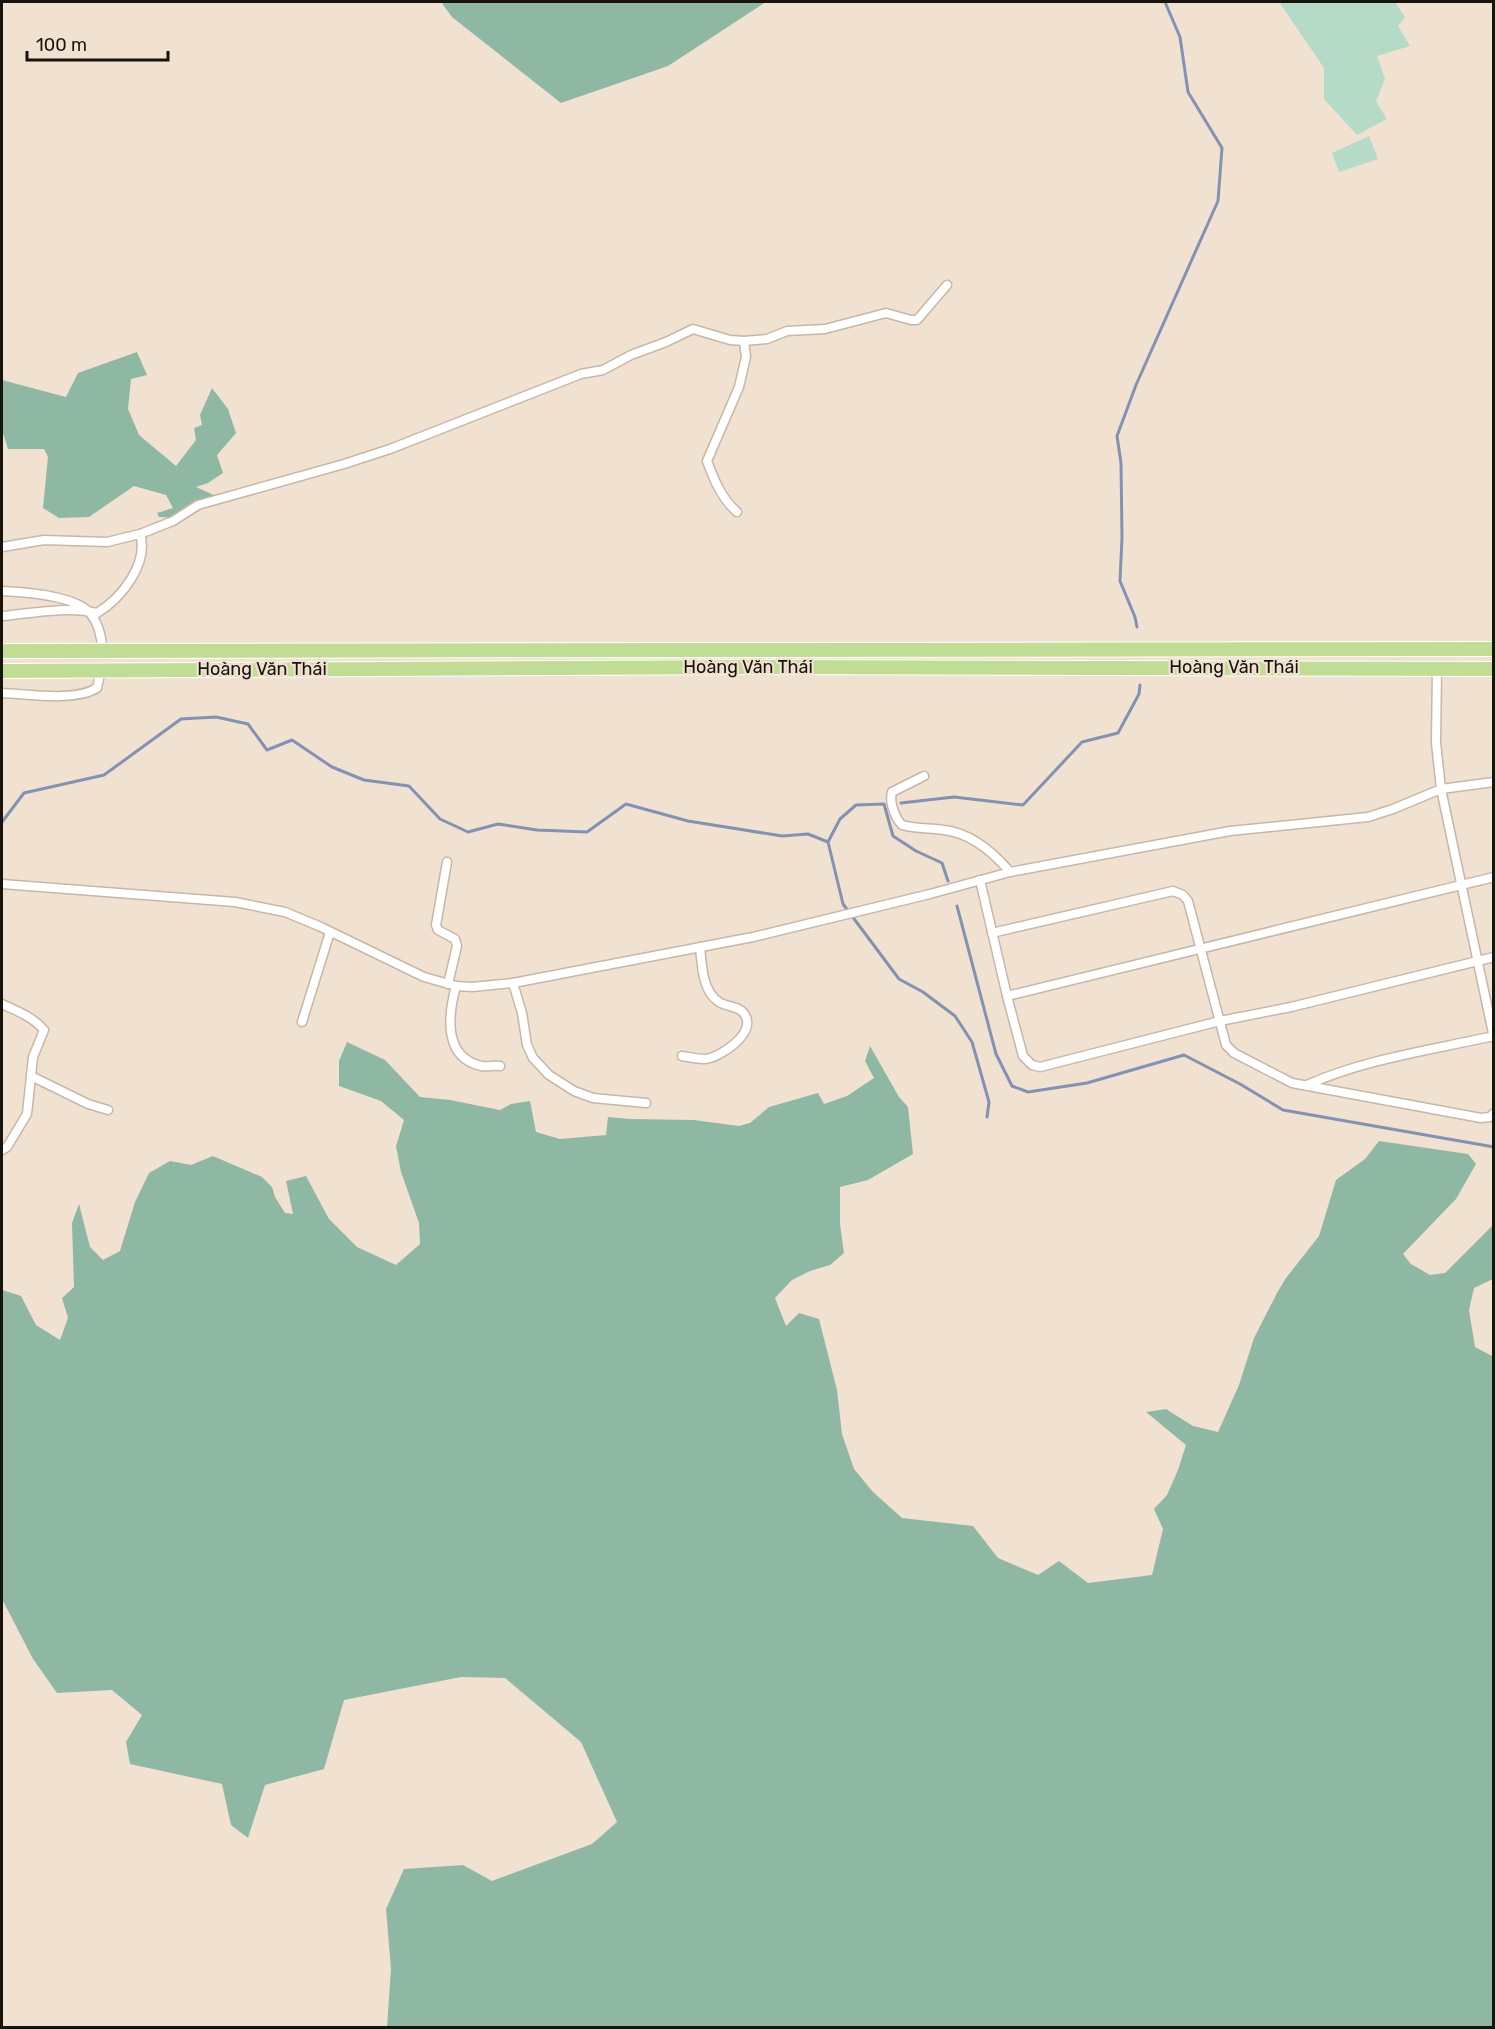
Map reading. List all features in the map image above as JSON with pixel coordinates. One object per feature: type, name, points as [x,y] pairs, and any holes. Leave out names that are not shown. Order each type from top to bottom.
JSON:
[{"type":"main road","points":[[1437,649],[1437,669]]},
{"type":"main road","name":"Hoàng Văn Thái","points":[[2,651],[1494,649]]},
{"type":"main road","points":[[101,670],[102,650]]},
{"type":"main road","name":"Hoàng Văn Thái","points":[[2,671],[733,667],[1494,669]]},
{"type":"street","points":[[2,547],[44,540],[107,542],[140,534],[173,521],[198,505],[312,474],[390,449],[581,374],[603,370],[631,355],[693,329],[744,341],[766,339],[787,331],[825,329],[886,313],[917,320],[947,285]]},
{"type":"street","points":[[737,512],[729,506],[717,486],[707,461],[739,387],[746,357],[744,341]]},
{"type":"street","points":[[2,616],[54,611],[97,613],[107,607],[129,581],[143,549],[140,534]]},
{"type":"street","points":[[2,591],[64,599],[88,611],[100,631],[102,650]]},
{"type":"street","points":[[1307,1086],[1327,1077],[1367,1065],[1493,1037],[1441,789],[1436,743],[1437,669]]},
{"type":"street","points":[[2,693],[72,695],[89,693],[97,687],[101,670]]},
{"type":"street","points":[[924,776],[892,792],[890,798],[898,822],[908,827],[960,833],[984,847],[1010,872]]},
{"type":"street","points":[[2,884],[234,902],[285,912],[424,978],[472,987],[513,982],[764,934],[1010,872],[1230,831],[1368,817],[1394,809],[1441,789],[1494,782]]},
{"type":"street","points":[[447,862],[435,925],[438,930],[455,939],[457,946],[452,985],[452,1038],[455,1050],[468,1061],[483,1066],[500,1066]]},
{"type":"street","points":[[1006,996],[1494,877]]},
{"type":"street","points":[[980,880],[1006,996],[1023,1056],[1032,1065],[1040,1067],[1220,1021],[1291,1007],[1494,957]]},
{"type":"street","points":[[992,933],[1173,891],[1178,892],[1188,901],[1226,1045],[1234,1053],[1292,1083],[1481,1118],[1490,1117],[1494,1113]]},
{"type":"street","points":[[302,1022],[330,932]]},
{"type":"street","points":[[682,1056],[706,1059],[743,1037],[747,1028],[746,1017],[737,1007],[719,1002],[706,987],[700,947]]},
{"type":"street","points":[[513,982],[522,1013],[527,1045],[533,1058],[549,1075],[574,1091],[592,1098],[646,1103]]},
{"type":"street","points":[[2,1004],[29,1017],[44,1030],[33,1057],[27,1114],[7,1147],[2,1150]]},
{"type":"street","points":[[31,1076],[88,1104],[108,1110]]},
{"type":"green space","points":[[441,2],[766,2],[668,66],[561,103],[452,17]]},
{"type":"green space","points":[[1279,2],[1395,2],[1405,17],[1398,26],[1410,46],[1377,56],[1385,79],[1376,101],[1387,119],[1357,135],[1324,99],[1324,68]]},
{"type":"green space","points":[[1369,136],[1378,159],[1339,172],[1332,153]]},
{"type":"green space","points":[[137,352],[147,375],[131,379],[128,409],[139,435],[176,466],[196,440],[194,428],[202,425],[200,415],[212,388],[228,409],[236,433],[217,455],[223,473],[208,483],[196,487],[216,496],[183,518],[159,517],[157,513],[173,508],[166,495],[134,486],[89,517],[59,518],[43,508],[48,457],[44,449],[8,449],[2,430],[2,380],[66,397],[78,373]]},
{"type":"green space","points":[[347,1042],[385,1060],[420,1097],[450,1100],[500,1110],[511,1104],[530,1101],[536,1132],[560,1139],[606,1135],[608,1117],[694,1120],[739,1126],[750,1123],[769,1107],[818,1093],[824,1104],[847,1096],[874,1078],[865,1061],[870,1046],[899,1097],[908,1107],[913,1154],[868,1180],[840,1187],[840,1224],[844,1253],[830,1265],[792,1280],[775,1298],[786,1326],[799,1313],[819,1319],[837,1390],[842,1434],[854,1469],[873,1492],[902,1518],[973,1526],[998,1558],[1038,1575],[1059,1561],[1088,1583],[1152,1575],[1163,1529],[1154,1509],[1167,1495],[1186,1445],[1146,1412],[1166,1409],[1193,1426],[1218,1432],[1239,1385],[1254,1338],[1277,1293],[1319,1236],[1336,1180],[1365,1159],[1379,1141],[1468,1154],[1476,1164],[1456,1199],[1403,1254],[1411,1264],[1430,1275],[1445,1273],[1493,1225],[1493,1279],[1474,1288],[1469,1310],[1475,1347],[1494,1357],[1493,2027],[387,2027],[391,1969],[386,1909],[404,1869],[463,1865],[492,1881],[592,1844],[617,1822],[581,1742],[505,1678],[461,1677],[344,1700],[324,1769],[265,1785],[248,1838],[231,1825],[222,1784],[130,1764],[126,1742],[142,1715],[112,1690],[57,1693],[33,1659],[2,1599],[2,1290],[21,1296],[36,1325],[60,1340],[68,1318],[62,1298],[74,1287],[72,1223],[79,1204],[90,1247],[103,1260],[120,1251],[135,1202],[149,1173],[170,1161],[191,1165],[213,1156],[262,1177],[272,1187],[285,1213],[293,1214],[286,1181],[306,1176],[329,1219],[357,1247],[396,1265],[420,1244],[419,1223],[401,1172],[396,1146],[404,1120],[381,1101],[339,1086],[339,1061]]},
{"type":"waterway","points":[[1137,627],[1120,581],[1121,463],[1117,436],[1136,385],[1218,201],[1222,148],[1188,92],[1180,37],[1165,2]]},
{"type":"waterway","points":[[901,803],[954,797],[1023,805],[1082,742],[1118,733],[1139,694],[1140,685]]},
{"type":"waterway","points":[[2,822],[24,793],[104,775],[181,719],[216,717],[248,724],[267,750],[292,740],[332,767],[364,780],[409,786],[440,819],[468,832],[498,824],[537,830],[587,832],[626,804],[688,821],[782,836],[808,834],[828,842]]},
{"type":"waterway","points":[[948,881],[942,863],[916,851],[893,836],[884,804],[856,805],[840,819],[828,842],[843,904],[899,979],[923,992],[955,1016],[972,1042],[989,1102],[987,1117]]},
{"type":"waterway","points":[[957,906],[996,1054],[1012,1086],[1028,1092],[1087,1083],[1184,1055],[1240,1084],[1283,1110],[1494,1147]]}]
